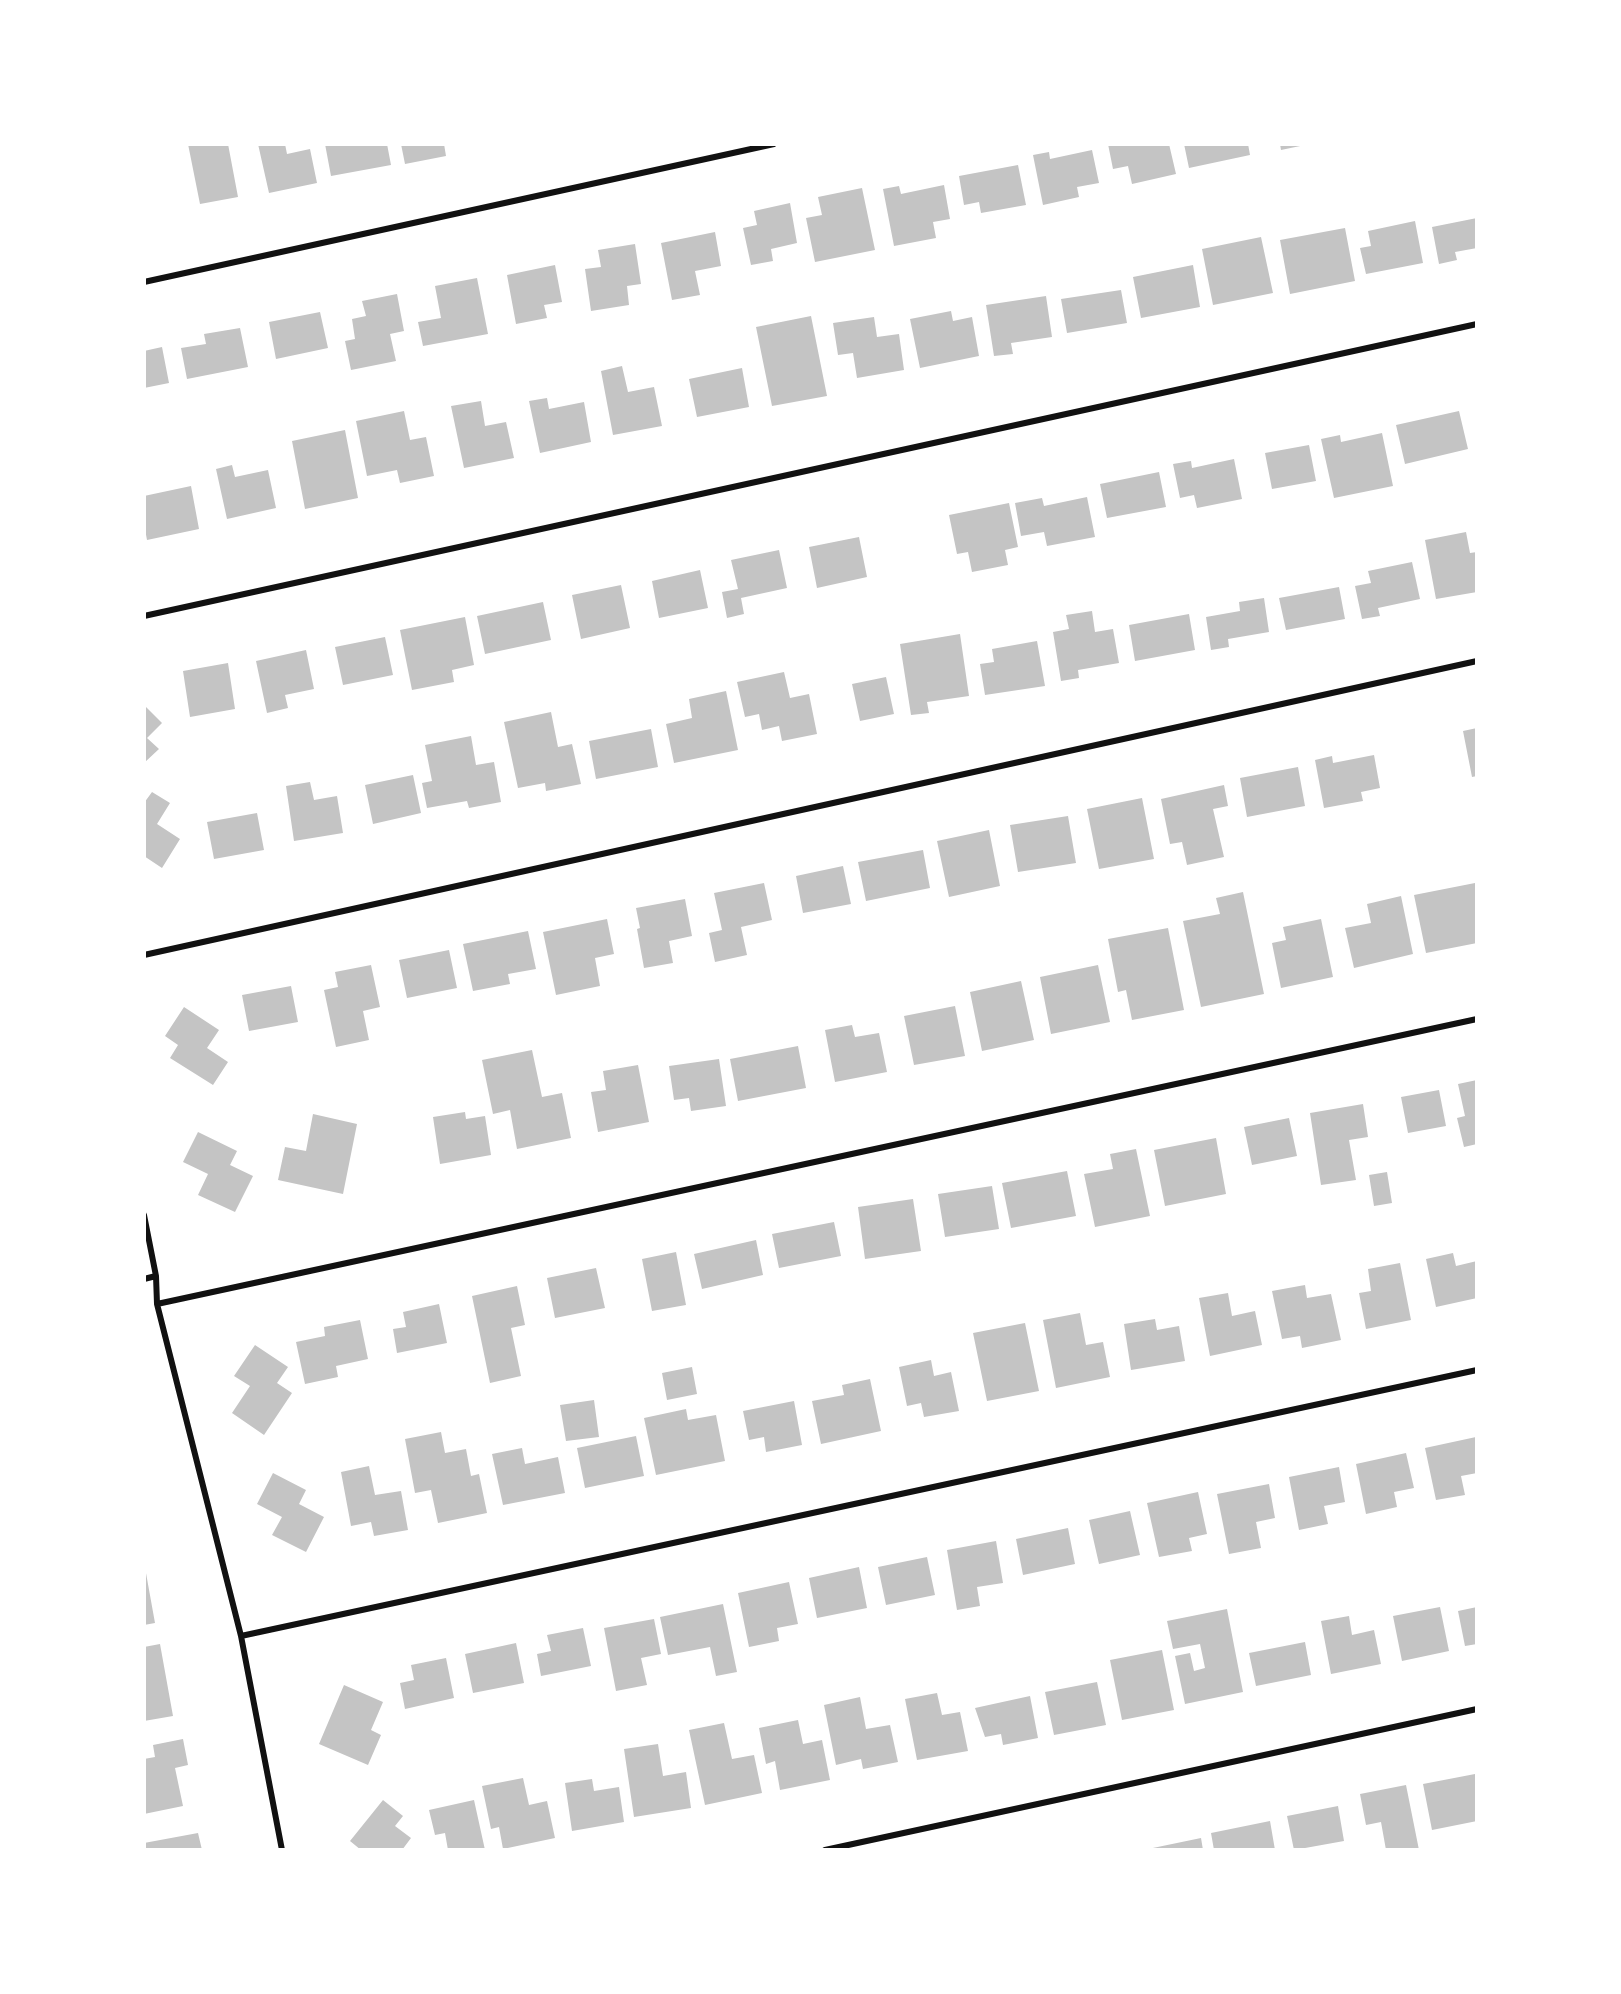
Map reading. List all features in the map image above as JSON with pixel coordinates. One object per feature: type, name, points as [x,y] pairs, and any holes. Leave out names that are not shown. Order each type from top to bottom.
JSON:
[{"type":"street","points":[[144,282],[774,144]]},
{"type":"street","points":[[144,616],[1477,324]]},
{"type":"street","points":[[144,955],[1477,661]]},
{"type":"street","points":[[157,1304],[1477,1019]]},
{"type":"street","points":[[144,1215],[156,1276],[157,1304],[241,1636],[282,1850]]},
{"type":"street","points":[[144,1279],[156,1276]]},
{"type":"street","points":[[241,1636],[1477,1370]]},
{"type":"street","points":[[825,1850],[1477,1709]]},
{"type":"building","points":[[188,144],[228,144],[238,197],[200,204]]},
{"type":"building","points":[[258,144],[285,144],[287,154],[310,149],[317,183],[269,193]]},
{"type":"building","points":[[325,144],[387,144],[391,165],[331,176]]},
{"type":"building","points":[[401,144],[444,144],[446,156],[405,164]]},
{"type":"building","points":[[1108,144],[1169,144],[1176,174],[1132,184],[1128,166],[1113,169]]},
{"type":"building","points":[[1184,144],[1248,144],[1250,155],[1189,168]]},
{"type":"building","points":[[1280,144],[1305,144],[1305,145],[1281,150]]},
{"type":"building","points":[[1092,150],[1099,183],[1077,187],[1079,197],[1043,205],[1033,155],[1049,152],[1050,159]]},
{"type":"building","points":[[1018,165],[1026,205],[981,213],[979,202],[964,205],[959,176]]},
{"type":"building","points":[[944,185],[950,219],[933,222],[936,238],[894,246],[883,189],[899,186],[901,194]]},
{"type":"building","points":[[862,188],[875,250],[815,262],[806,218],[822,215],[818,197]]},
{"type":"building","points":[[790,203],[797,243],[771,249],[773,261],[751,265],[743,228],[757,225],[754,211]]},
{"type":"building","points":[[1477,218],[1477,248],[1455,252],[1457,260],[1439,264],[1432,227]]},
{"type":"building","points":[[1415,221],[1423,263],[1366,274],[1360,248],[1371,246],[1368,231]]},
{"type":"building","points":[[1345,228],[1355,281],[1290,294],[1280,240]]},
{"type":"building","points":[[715,232],[721,266],[695,271],[700,295],[672,300],[661,243]]},
{"type":"building","points":[[1261,237],[1273,293],[1213,305],[1202,249]]},
{"type":"building","points":[[635,244],[641,284],[627,286],[629,305],[591,311],[585,269],[601,267],[598,250]]},
{"type":"building","points":[[555,265],[562,302],[544,305],[547,318],[516,324],[507,275]]},
{"type":"building","points":[[1193,265],[1200,307],[1141,318],[1133,277]]},
{"type":"building","points":[[477,278],[488,334],[423,346],[418,322],[441,318],[435,286]]},
{"type":"building","points":[[1121,290],[1127,323],[1067,333],[1061,299]]},
{"type":"building","points":[[397,294],[404,331],[390,334],[396,361],[351,370],[345,341],[355,339],[352,319],[366,316],[362,301]]},
{"type":"building","points":[[1046,296],[1052,337],[1011,343],[1013,354],[994,356],[986,305]]},
{"type":"building","points":[[951,311],[953,321],[972,317],[979,356],[920,368],[910,319]]},
{"type":"building","points":[[320,312],[328,348],[276,359],[269,322]]},
{"type":"building","points":[[811,316],[827,396],[772,406],[756,327]]},
{"type":"building","points":[[874,317],[877,337],[899,334],[904,370],[857,378],[853,353],[838,355],[833,323]]},
{"type":"building","points":[[240,328],[248,367],[187,379],[181,348],[206,344],[204,334]]},
{"type":"building","points":[[162,347],[169,383],[144,388],[144,351]]},
{"type":"building","points":[[622,366],[628,392],[654,387],[662,426],[613,435],[601,371]]},
{"type":"building","points":[[742,368],[749,407],[697,417],[689,379]]},
{"type":"building","points":[[547,398],[549,409],[584,402],[591,442],[540,453],[529,401]]},
{"type":"building","points":[[481,401],[485,426],[506,422],[514,458],[464,468],[451,406]]},
{"type":"building","points":[[404,411],[410,440],[426,437],[434,476],[400,483],[397,470],[367,476],[356,421]]},
{"type":"building","points":[[1459,411],[1468,449],[1405,464],[1396,425]]},
{"type":"building","points":[[345,430],[358,498],[305,509],[292,441]]},
{"type":"building","points":[[1382,433],[1393,486],[1334,498],[1321,439],[1340,435],[1341,442]]},
{"type":"building","points":[[1309,445],[1316,481],[1272,489],[1265,453]]},
{"type":"building","points":[[1234,459],[1242,499],[1197,508],[1194,495],[1180,498],[1173,464],[1191,461],[1192,468]]},
{"type":"building","points":[[232,465],[235,477],[268,470],[276,508],[227,519],[216,469]]},
{"type":"building","points":[[1159,472],[1166,507],[1107,518],[1100,484]]},
{"type":"building","points":[[191,486],[199,529],[147,540],[144,524],[144,496]]},
{"type":"building","points":[[1087,497],[1095,537],[1047,546],[1044,532],[1021,536],[1015,503],[1042,498],[1044,506]]},
{"type":"building","points":[[1009,503],[1018,547],[1005,550],[1008,565],[972,572],[968,552],[957,554],[949,515]]},
{"type":"building","points":[[1466,532],[1470,553],[1477,552],[1477,592],[1436,599],[1425,540]]},
{"type":"building","points":[[859,537],[867,577],[817,588],[809,547]]},
{"type":"building","points":[[779,550],[787,588],[741,598],[744,614],[727,618],[722,592],[738,589],[731,560]]},
{"type":"building","points":[[1412,562],[1420,599],[1378,608],[1380,616],[1362,619],[1355,586],[1371,583],[1368,571]]},
{"type":"building","points":[[700,570],[708,608],[659,618],[652,581]]},
{"type":"building","points":[[621,585],[630,628],[581,639],[572,595]]},
{"type":"building","points":[[1339,587],[1345,619],[1286,630],[1279,598]]},
{"type":"building","points":[[1264,598],[1269,632],[1228,639],[1229,647],[1211,650],[1206,617],[1240,611],[1239,602]]},
{"type":"building","points":[[543,602],[551,640],[485,654],[477,616]]},
{"type":"building","points":[[1092,611],[1095,632],[1113,629],[1119,663],[1078,670],[1079,678],[1061,681],[1053,632],[1069,629],[1066,615]]},
{"type":"building","points":[[1189,614],[1195,650],[1135,661],[1129,625]]},
{"type":"building","points":[[465,617],[474,665],[452,670],[454,682],[412,690],[400,630]]},
{"type":"building","points":[[960,634],[969,696],[927,702],[929,713],[911,715],[900,644]]},
{"type":"building","points":[[385,637],[393,675],[343,685],[335,647]]},
{"type":"building","points":[[1037,641],[1045,686],[985,695],[980,664],[994,662],[992,649]]},
{"type":"building","points":[[306,650],[314,689],[285,695],[288,708],[267,713],[256,661]]},
{"type":"building","points":[[228,663],[235,709],[190,717],[183,671]]},
{"type":"building","points":[[784,672],[790,698],[809,694],[817,734],[782,741],[779,726],[762,730],[759,714],[745,717],[737,682]]},
{"type":"building","points":[[886,677],[894,714],[860,721],[852,684]]},
{"type":"building","points":[[726,691],[738,750],[674,763],[666,724],[692,718],[689,699]]},
{"type":"building","points":[[144,705],[162,723],[147,738],[159,749],[144,763]]},
{"type":"building","points":[[551,712],[558,747],[572,744],[581,784],[546,791],[545,783],[518,788],[504,722]]},
{"type":"building","points":[[1477,728],[1477,776],[1472,777],[1463,731]]},
{"type":"building","points":[[651,729],[658,767],[596,779],[589,741]]},
{"type":"building","points":[[471,736],[476,765],[494,762],[501,802],[469,808],[467,801],[427,808],[422,783],[432,781],[425,745]]},
{"type":"building","points":[[1374,755],[1380,788],[1361,792],[1363,801],[1324,808],[1315,760],[1332,756],[1333,763]]},
{"type":"building","points":[[1298,767],[1305,806],[1247,817],[1240,778]]},
{"type":"building","points":[[413,775],[421,813],[373,824],[365,785]]},
{"type":"building","points":[[310,782],[314,800],[337,796],[343,833],[294,841],[286,786]]},
{"type":"building","points":[[1224,785],[1228,806],[1213,809],[1224,857],[1187,865],[1182,842],[1170,844],[1161,799]]},
{"type":"building","points":[[152,792],[170,803],[157,824],[180,839],[162,868],[144,856],[144,803]]},
{"type":"building","points":[[1142,798],[1154,859],[1099,869],[1087,809]]},
{"type":"building","points":[[257,813],[264,850],[214,859],[207,822]]},
{"type":"building","points":[[1068,816],[1076,863],[1018,872],[1010,825]]},
{"type":"building","points":[[989,830],[1000,886],[949,897],[937,841]]},
{"type":"building","points":[[923,850],[930,888],[866,901],[858,862]]},
{"type":"building","points":[[843,866],[851,904],[803,913],[796,876]]},
{"type":"building","points":[[764,883],[772,920],[741,927],[747,955],[715,962],[709,933],[722,930],[714,893]]},
{"type":"building","points":[[1475,883],[1477,943],[1426,953],[1414,895]]},
{"type":"building","points":[[1243,892],[1264,994],[1201,1007],[1183,921],[1220,914],[1216,898]]},
{"type":"building","points":[[1401,896],[1413,954],[1354,968],[1345,928],[1371,923],[1367,904]]},
{"type":"building","points":[[685,899],[692,936],[669,941],[673,963],[644,968],[636,908]]},
{"type":"building","points":[[607,919],[614,954],[595,958],[600,986],[556,995],[543,932]]},
{"type":"building","points":[[1321,919],[1333,977],[1281,988],[1272,943],[1286,940],[1283,927]]},
{"type":"building","points":[[1168,928],[1184,1010],[1132,1020],[1126,990],[1118,992],[1108,939]]},
{"type":"building","points":[[528,931],[536,969],[508,974],[510,984],[473,991],[463,944]]},
{"type":"building","points":[[449,950],[457,988],[407,998],[399,960]]},
{"type":"building","points":[[371,965],[380,1007],[363,1011],[369,1040],[336,1047],[324,990],[338,987],[335,972]]},
{"type":"building","points":[[1098,965],[1110,1022],[1051,1034],[1040,977]]},
{"type":"building","points":[[1021,981],[1034,1040],[982,1051],[970,992]]},
{"type":"building","points":[[291,986],[298,1022],[249,1031],[242,995]]},
{"type":"building","points":[[955,1006],[965,1056],[914,1065],[904,1016]]},
{"type":"building","points":[[184,1007],[219,1030],[207,1048],[228,1062],[213,1085],[170,1058],[178,1045],[165,1036]]},
{"type":"building","points":[[852,1025],[855,1037],[879,1033],[887,1072],[835,1082],[825,1030]]},
{"type":"building","points":[[798,1046],[806,1088],[738,1101],[730,1059]]},
{"type":"building","points":[[532,1050],[542,1097],[562,1093],[571,1138],[517,1149],[510,1110],[493,1114],[482,1060]]},
{"type":"building","points":[[719,1059],[726,1106],[691,1111],[689,1098],[674,1100],[669,1066]]},
{"type":"building","points":[[638,1065],[649,1122],[598,1132],[591,1092],[606,1090],[603,1071]]},
{"type":"building","points":[[1477,1080],[1477,1144],[1464,1147],[1457,1118],[1465,1116],[1458,1084]]},
{"type":"building","points":[[1439,1090],[1446,1126],[1408,1133],[1401,1097]]},
{"type":"building","points":[[1363,1104],[1368,1137],[1349,1140],[1356,1180],[1321,1185],[1310,1113]]},
{"type":"building","points":[[465,1112],[466,1119],[485,1116],[491,1155],[440,1164],[433,1117]]},
{"type":"building","points":[[313,1114],[357,1124],[343,1194],[278,1180],[285,1147],[306,1151]]},
{"type":"building","points":[[1289,1118],[1297,1156],[1252,1165],[1244,1127]]},
{"type":"building","points":[[198,1132],[237,1151],[230,1165],[253,1176],[235,1212],[198,1195],[208,1174],[183,1162]]},
{"type":"building","points":[[1216,1138],[1226,1194],[1165,1206],[1154,1150]]},
{"type":"building","points":[[1136,1149],[1150,1216],[1095,1227],[1084,1174],[1113,1169],[1110,1154]]},
{"type":"building","points":[[1067,1171],[1076,1216],[1011,1228],[1002,1183]]},
{"type":"building","points":[[1387,1172],[1392,1203],[1374,1206],[1369,1175]]},
{"type":"building","points":[[992,1186],[999,1229],[945,1237],[938,1194]]},
{"type":"building","points":[[913,1199],[921,1251],[865,1259],[858,1207]]},
{"type":"building","points":[[834,1222],[841,1256],[779,1268],[772,1234]]},
{"type":"building","points":[[756,1240],[763,1275],[702,1289],[694,1254]]},
{"type":"building","points":[[676,1252],[686,1305],[652,1311],[642,1259]]},
{"type":"building","points":[[1453,1253],[1456,1266],[1477,1261],[1477,1298],[1436,1307],[1426,1259]]},
{"type":"building","points":[[1400,1263],[1411,1320],[1366,1329],[1359,1293],[1371,1291],[1368,1269]]},
{"type":"building","points":[[596,1268],[605,1308],[555,1318],[547,1278]]},
{"type":"building","points":[[1305,1285],[1307,1298],[1331,1294],[1341,1340],[1302,1348],[1300,1336],[1282,1339],[1272,1291]]},
{"type":"building","points":[[517,1286],[525,1325],[511,1328],[521,1376],[490,1383],[472,1296]]},
{"type":"building","points":[[1228,1293],[1232,1316],[1255,1311],[1262,1345],[1210,1356],[1199,1298]]},
{"type":"building","points":[[439,1304],[447,1343],[397,1353],[393,1329],[406,1327],[403,1312]]},
{"type":"building","points":[[1080,1313],[1086,1345],[1103,1342],[1110,1377],[1056,1388],[1043,1320]]},
{"type":"building","points":[[1155,1319],[1157,1330],[1179,1326],[1185,1361],[1131,1370],[1124,1324]]},
{"type":"building","points":[[360,1320],[368,1359],[336,1366],[338,1377],[305,1384],[296,1342],[325,1336],[324,1327]]},
{"type":"building","points":[[1025,1323],[1039,1391],[987,1401],[973,1333]]},
{"type":"building","points":[[255,1345],[288,1367],[277,1383],[292,1393],[264,1435],[232,1413],[250,1386],[234,1376]]},
{"type":"building","points":[[931,1360],[934,1376],[951,1372],[959,1411],[924,1417],[921,1403],[907,1406],[899,1367]]},
{"type":"building","points":[[692,1367],[697,1394],[667,1400],[662,1373]]},
{"type":"building","points":[[870,1379],[881,1431],[821,1444],[812,1401],[844,1395],[842,1385]]},
{"type":"building","points":[[594,1400],[599,1437],[566,1441],[560,1405]]},
{"type":"building","points":[[794,1401],[802,1445],[766,1452],[764,1437],[749,1440],[743,1411]]},
{"type":"building","points":[[686,1409],[688,1420],[716,1415],[725,1461],[656,1475],[644,1418]]},
{"type":"building","points":[[441,1432],[445,1453],[466,1449],[471,1476],[479,1474],[487,1513],[438,1523],[431,1490],[415,1493],[405,1439]]},
{"type":"building","points":[[636,1436],[644,1476],[585,1488],[577,1448]]},
{"type":"building","points":[[1476,1437],[1477,1473],[1461,1476],[1465,1495],[1436,1500],[1425,1448]]},
{"type":"building","points":[[522,1448],[525,1464],[558,1457],[565,1493],[503,1505],[492,1454]]},
{"type":"building","points":[[1406,1453],[1414,1488],[1394,1492],[1397,1507],[1366,1514],[1356,1464]]},
{"type":"building","points":[[369,1466],[375,1495],[401,1491],[408,1530],[374,1536],[371,1522],[351,1526],[341,1472]]},
{"type":"building","points":[[1339,1467],[1345,1502],[1324,1506],[1328,1524],[1299,1530],[1289,1477]]},
{"type":"building","points":[[273,1473],[306,1490],[299,1504],[324,1517],[306,1552],[272,1535],[282,1517],[257,1504]]},
{"type":"building","points":[[1269,1484],[1275,1518],[1256,1522],[1261,1548],[1229,1554],[1217,1494]]},
{"type":"building","points":[[1198,1492],[1207,1534],[1189,1538],[1192,1551],[1159,1557],[1147,1503]]},
{"type":"building","points":[[1130,1511],[1140,1555],[1099,1564],[1089,1520]]},
{"type":"building","points":[[1068,1528],[1075,1564],[1023,1575],[1016,1539]]},
{"type":"building","points":[[996,1541],[1003,1583],[977,1587],[980,1606],[957,1610],[947,1550]]},
{"type":"building","points":[[927,1557],[935,1595],[886,1605],[878,1567]]},
{"type":"building","points":[[144,1562],[155,1623],[144,1625]]},
{"type":"building","points":[[859,1567],[867,1608],[817,1618],[809,1578]]},
{"type":"building","points":[[789,1582],[798,1624],[777,1628],[779,1641],[749,1647],[738,1593]]},
{"type":"building","points":[[723,1604],[737,1672],[716,1676],[710,1647],[668,1655],[660,1617]]},
{"type":"building","points":[[1440,1607],[1449,1651],[1402,1661],[1393,1616]]},
{"type":"building","points":[[1477,1607],[1477,1644],[1465,1646],[1458,1611]]},
{"type":"building","points":[[1227,1609],[1243,1692],[1185,1704],[1175,1656],[1190,1653],[1194,1671],[1205,1668],[1200,1644],[1173,1649],[1167,1621]]},
{"type":"building","points":[[1349,1616],[1352,1635],[1374,1630],[1381,1664],[1331,1674],[1321,1621]]},
{"type":"building","points":[[654,1619],[661,1654],[641,1658],[647,1685],[616,1691],[604,1628]]},
{"type":"building","points":[[583,1628],[591,1666],[541,1676],[537,1654],[551,1651],[547,1635]]},
{"type":"building","points":[[1305,1642],[1311,1675],[1256,1686],[1249,1653]]},
{"type":"building","points":[[516,1643],[524,1683],[473,1693],[465,1654]]},
{"type":"building","points":[[160,1644],[173,1716],[144,1721],[144,1647]]},
{"type":"building","points":[[1162,1650],[1174,1710],[1122,1720],[1110,1660]]},
{"type":"building","points":[[446,1658],[454,1698],[405,1709],[400,1683],[414,1680],[411,1665]]},
{"type":"building","points":[[1097,1682],[1106,1725],[1054,1735],[1045,1692]]},
{"type":"building","points":[[344,1685],[383,1702],[371,1730],[381,1735],[368,1765],[319,1744]]},
{"type":"building","points":[[937,1693],[942,1715],[960,1712],[968,1751],[917,1760],[905,1699]]},
{"type":"building","points":[[1030,1696],[1038,1738],[1003,1745],[1001,1734],[985,1737],[975,1708]]},
{"type":"building","points":[[860,1697],[866,1729],[890,1725],[898,1762],[863,1769],[861,1759],[836,1765],[824,1705]]},
{"type":"building","points":[[798,1720],[803,1744],[822,1740],[830,1780],[780,1790],[775,1761],[766,1764],[759,1728]]},
{"type":"building","points":[[724,1723],[732,1759],[754,1755],[762,1793],[705,1805],[689,1730]]},
{"type":"building","points":[[183,1739],[188,1765],[175,1768],[183,1806],[144,1814],[144,1759],[155,1757],[153,1745]]},
{"type":"building","points":[[658,1744],[663,1776],[686,1772],[691,1808],[634,1817],[624,1749]]},
{"type":"building","points":[[1475,1774],[1477,1821],[1432,1830],[1423,1784]]},
{"type":"building","points":[[523,1778],[529,1805],[547,1801],[555,1838],[503,1849],[499,1827],[491,1829],[482,1786]]},
{"type":"building","points":[[592,1779],[594,1791],[619,1787],[624,1822],[572,1831],[565,1783]]},
{"type":"building","points":[[1406,1785],[1419,1850],[1386,1850],[1381,1822],[1366,1825],[1360,1794]]},
{"type":"building","points":[[383,1800],[403,1816],[395,1826],[411,1838],[402,1850],[361,1850],[350,1841]]},
{"type":"building","points":[[474,1800],[485,1850],[448,1850],[445,1833],[435,1835],[429,1810]]},
{"type":"building","points":[[1338,1806],[1344,1841],[1294,1850],[1287,1816]]},
{"type":"building","points":[[1270,1821],[1275,1850],[1214,1850],[1211,1833]]},
{"type":"building","points":[[198,1833],[202,1850],[144,1850],[144,1843]]},
{"type":"building","points":[[1201,1838],[1203,1850],[1148,1850],[1148,1849]]}]
